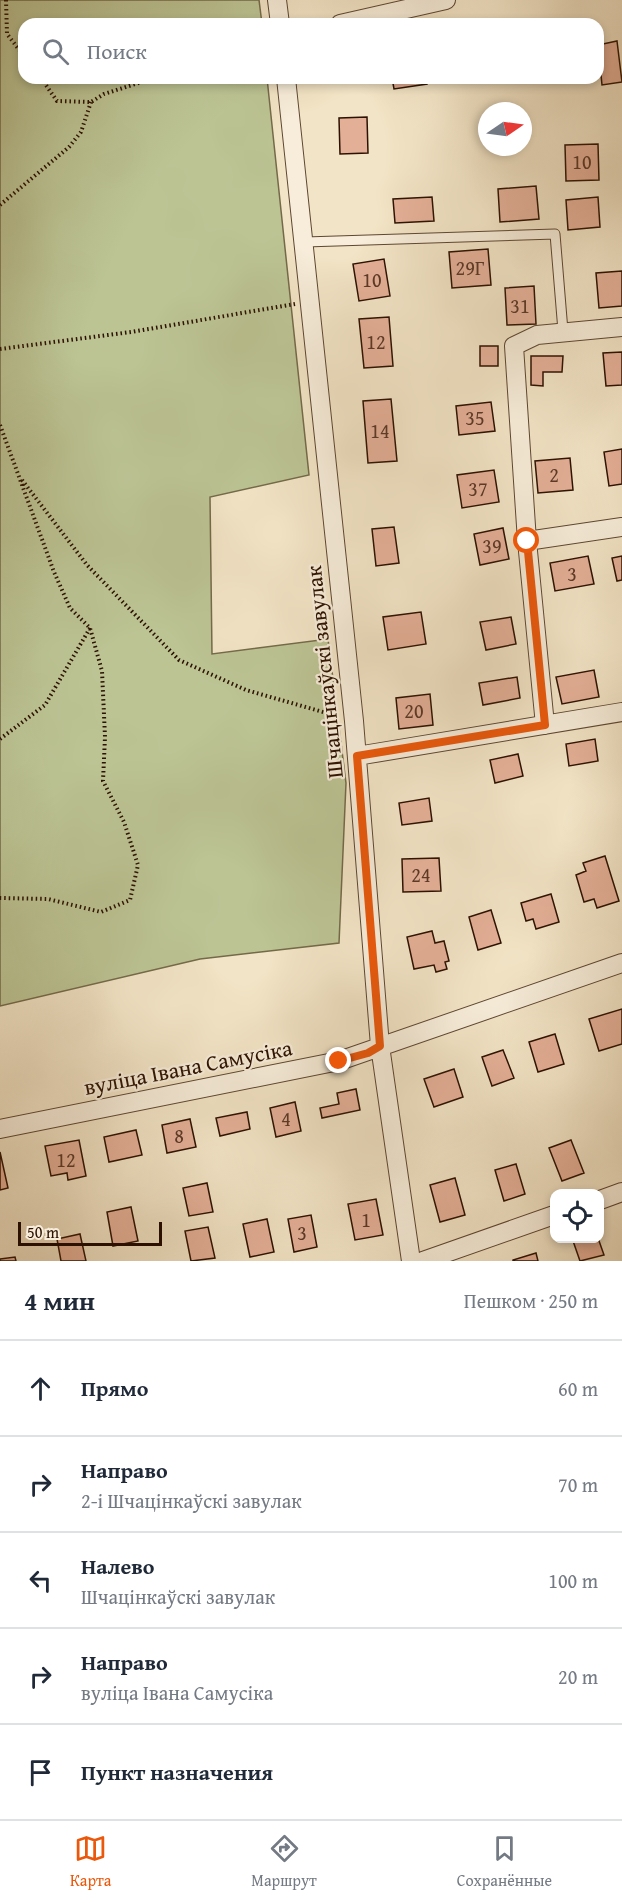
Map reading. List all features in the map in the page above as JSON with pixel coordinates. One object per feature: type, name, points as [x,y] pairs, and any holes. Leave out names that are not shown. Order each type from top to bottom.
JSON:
[{"type":"street","points":[[278,0],[280,18]]},
{"type":"street","points":[[366,18],[446,0]]},
{"type":"street","name":"Шчацінкаўскі завулак","points":[[287,84],[354,721],[380,1046],[411,1261]]},
{"type":"street","points":[[545,725],[527,541],[514,346],[537,335],[622,327]]},
{"type":"street","points":[[527,541],[622,527]]},
{"type":"street","points":[[357,756],[622,712]]},
{"type":"street","name":"вуліца Івана Самусіка","points":[[0,1129],[339,1061],[368,1053],[380,1046],[622,963]]},
{"type":"street","points":[[604,1199],[622,1192]]},
{"type":"street","points":[[423,1261],[550,1217]]},
{"type":"lane","points":[[305,242],[555,234],[563,332]]},
{"type":"path","points":[[6,0],[7,34],[18,48]]},
{"type":"path","points":[[45,84],[57,101],[91,102],[104,94],[135,84]]},
{"type":"path","points":[[0,205],[69,147],[81,132],[91,102]]},
{"type":"path","points":[[0,349],[130,332],[310,302]]},
{"type":"path","points":[[0,424],[54,572],[70,608],[90,628],[102,671],[105,737],[103,781],[124,822],[138,865],[130,900],[101,912],[48,898],[0,898]]},
{"type":"path","points":[[18,475],[87,565],[179,660],[246,690],[354,721]]},
{"type":"path","points":[[0,739],[45,705],[90,628]]},
{"type":"green space","points":[[0,0],[259,0],[261,18],[18,18],[18,84],[268,84],[309,475],[210,497],[212,654],[328,639],[346,783],[339,943],[200,959],[0,1006]]},
{"type":"building","points":[[617,41],[622,82],[602,85],[604,84],[604,44]]},
{"type":"building","points":[[393,84],[427,84],[394,89]]},
{"type":"building","points":[[367,117],[368,153],[340,154],[339,118]]},
{"type":"building","points":[[598,144],[599,180],[566,181],[565,145]]},
{"type":"building","points":[[536,186],[539,219],[500,222],[498,189]]},
{"type":"building","points":[[432,197],[434,221],[395,223],[393,199]]},
{"type":"building","points":[[598,197],[600,227],[568,230],[566,200]]},
{"type":"building","points":[[488,249],[491,285],[452,288],[449,252]]},
{"type":"building","points":[[384,259],[390,296],[359,301],[353,264]]},
{"type":"building","points":[[622,271],[622,306],[599,308],[596,273]]},
{"type":"building","points":[[534,286],[536,324],[507,325],[505,288]]},
{"type":"building","points":[[389,317],[393,366],[364,368],[359,319]]},
{"type":"building","points":[[480,346],[498,346],[498,366],[480,366]]},
{"type":"building","points":[[622,352],[622,385],[606,386],[603,353]]},
{"type":"building","points":[[531,356],[563,356],[562,372],[543,372],[543,386],[531,385]]},
{"type":"building","points":[[391,399],[397,461],[368,463],[363,401]]},
{"type":"building","points":[[491,402],[495,431],[459,435],[456,406]]},
{"type":"building","points":[[622,449],[622,484],[609,486],[604,452]]},
{"type":"building","points":[[570,458],[573,490],[538,493],[535,461]]},
{"type":"building","points":[[494,470],[499,502],[462,508],[457,475]]},
{"type":"building","points":[[394,527],[399,563],[376,566],[372,529]]},
{"type":"building","points":[[503,528],[509,559],[480,565],[474,534]]},
{"type":"building","points":[[588,556],[594,584],[555,591],[550,563]]},
{"type":"building","points":[[622,556],[622,580],[617,581],[612,558]]},
{"type":"building","points":[[421,612],[426,644],[388,650],[383,617]]},
{"type":"building","points":[[511,617],[516,644],[486,650],[480,622]]},
{"type":"building","points":[[594,670],[599,697],[562,704],[556,677]]},
{"type":"building","points":[[517,677],[520,698],[483,705],[479,683]]},
{"type":"building","points":[[430,694],[433,725],[399,729],[396,698]]},
{"type":"building","points":[[595,739],[598,761],[569,766],[566,744]]},
{"type":"building","points":[[518,754],[523,776],[495,783],[490,760]]},
{"type":"building","points":[[429,798],[432,821],[402,825],[399,803]]},
{"type":"building","points":[[605,856],[619,901],[597,908],[594,899],[584,902],[576,875],[586,871],[583,863]]},
{"type":"building","points":[[439,858],[441,891],[403,892],[402,859]]},
{"type":"building","points":[[551,894],[559,922],[536,929],[533,919],[526,921],[521,903]]},
{"type":"building","points":[[491,910],[501,943],[478,950],[469,917]]},
{"type":"building","points":[[432,931],[435,943],[444,941],[449,961],[445,962],[447,969],[436,972],[434,965],[414,969],[407,937]]},
{"type":"building","points":[[622,1009],[622,1044],[599,1051],[589,1019]]},
{"type":"building","points":[[555,1034],[564,1064],[538,1072],[529,1042]]},
{"type":"building","points":[[503,1050],[514,1078],[492,1086],[482,1057]]},
{"type":"building","points":[[454,1069],[463,1097],[434,1107],[424,1079]]},
{"type":"building","points":[[356,1089],[360,1110],[322,1118],[320,1108],[339,1104],[337,1093]]},
{"type":"building","points":[[295,1102],[301,1131],[276,1137],[270,1108]]},
{"type":"building","points":[[247,1112],[250,1129],[220,1136],[216,1118]]},
{"type":"building","points":[[190,1119],[196,1147],[167,1153],[162,1125]]},
{"type":"building","points":[[136,1130],[142,1155],[109,1162],[104,1137]]},
{"type":"building","points":[[79,1140],[86,1176],[68,1180],[67,1173],[51,1176],[45,1146]]},
{"type":"building","points":[[571,1140],[584,1173],[562,1181],[549,1148]]},
{"type":"building","points":[[0,1152],[8,1188],[0,1190]]},
{"type":"building","points":[[516,1164],[525,1194],[504,1201],[495,1170]]},
{"type":"building","points":[[455,1178],[465,1215],[440,1222],[430,1185]]},
{"type":"building","points":[[207,1183],[213,1212],[189,1216],[183,1188]]},
{"type":"building","points":[[376,1199],[383,1235],[355,1240],[348,1204]]},
{"type":"building","points":[[131,1207],[138,1241],[113,1246],[107,1212]]},
{"type":"building","points":[[311,1215],[317,1247],[294,1252],[288,1219]]},
{"type":"building","points":[[267,1219],[274,1252],[250,1257],[243,1224]]},
{"type":"building","points":[[208,1227],[215,1258],[191,1261],[185,1231]]},
{"type":"building","points":[[80,1234],[86,1261],[61,1261],[57,1239]]},
{"type":"building","points":[[574,1243],[600,1243],[604,1255],[580,1261]]},
{"type":"building","points":[[536,1253],[538,1261],[513,1261],[513,1260]]},
{"type":"building","points":[[15,1257],[16,1261],[0,1261],[0,1259]]},
{"type":"route","points":[[339,1061],[368,1053],[380,1046],[357,756],[545,725],[527,541]]}]
